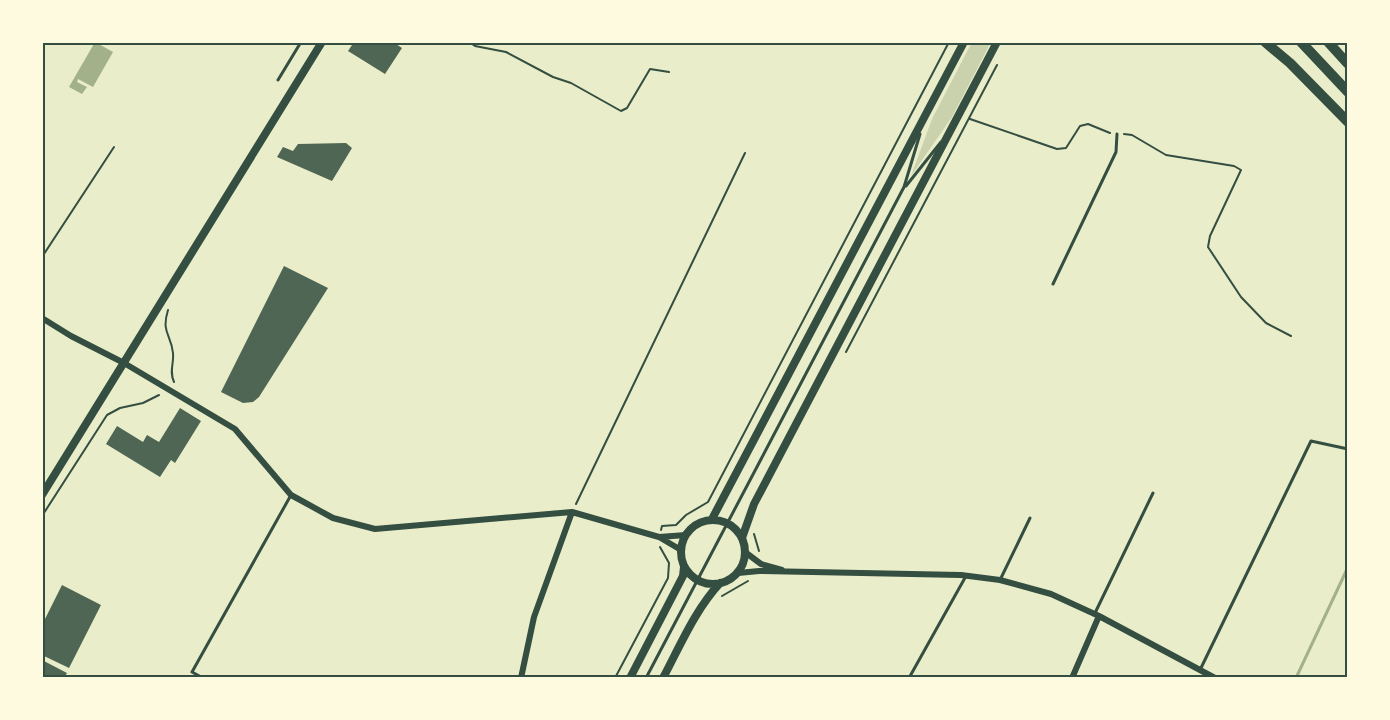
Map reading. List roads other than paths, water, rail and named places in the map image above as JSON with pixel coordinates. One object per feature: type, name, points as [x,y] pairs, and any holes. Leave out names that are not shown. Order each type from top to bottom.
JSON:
[{"type":"highway","points":[[1265,42],[1290,63],[1348,122]]},
{"type":"highway","points":[[1301,42],[1348,92]]},
{"type":"highway","points":[[1328,42],[1348,64]]},
{"type":"main road","points":[[712,519],[964,42]]},
{"type":"main road","points":[[742,538],[754,504],[997,42]]},
{"type":"main road","points":[[630,678],[683,576],[681,550],[686,535],[697,524],[712,519],[728,523],[742,538],[746,552],[744,563],[738,573],[720,584],[708,596],[663,678]]},
{"type":"main road","points":[[684,567],[698,581],[720,584]]},
{"type":"street","points":[[42,495],[322,42]]},
{"type":"street","points":[[42,318],[236,429],[291,495],[333,518],[375,529],[572,512],[659,537],[681,550]]},
{"type":"street","points":[[521,678],[534,617],[572,512]]},
{"type":"street","points":[[659,537],[686,535]]},
{"type":"street","points":[[746,552],[760,568]]},
{"type":"street","points":[[738,573],[760,568],[794,573],[966,576],[1000,580],[1051,594],[1097,615],[1215,678]]},
{"type":"street","points":[[1072,678],[1097,615]]},
{"type":"lane","points":[[278,80],[302,42]]},
{"type":"lane","points":[[904,187],[922,122]]},
{"type":"lane","points":[[1053,284],[1116,152],[1117,134]]},
{"type":"lane","points":[[646,678],[904,187],[948,135]]},
{"type":"lane","points":[[1200,670],[1311,441],[1348,449]]},
{"type":"lane","points":[[1097,615],[1153,493]]},
{"type":"lane","points":[[203,678],[192,672],[291,495]]},
{"type":"lane","points":[[1000,580],[1030,518]]},
{"type":"lane","points":[[909,678],[966,576]]},
{"type":"waterway","points":[[1296,678],[1348,567]]}]
